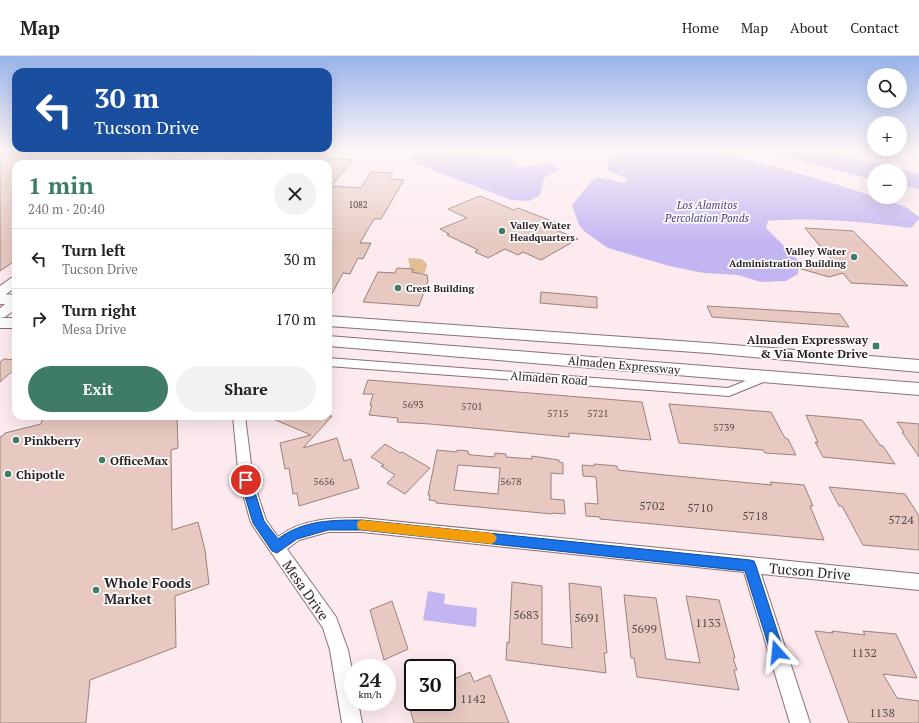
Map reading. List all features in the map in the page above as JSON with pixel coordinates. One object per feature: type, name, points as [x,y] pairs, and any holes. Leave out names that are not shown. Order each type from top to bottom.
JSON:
[{"type":"main road","points":[[0,292],[12,284]]},
{"type":"main road","points":[[0,299],[12,301]]},
{"type":"main road","points":[[0,314],[12,305]]},
{"type":"main road","name":"Almaden Expressway","points":[[332,322],[708,348],[919,366]]},
{"type":"main road","points":[[0,323],[12,323]]},
{"type":"main road","name":"Almaden Expressway","points":[[332,341],[910,388],[919,394]]},
{"type":"street","name":"Almaden Road","points":[[332,362],[729,392],[767,376]]},
{"type":"street","name":"Mesa Drive","points":[[239,420],[246,480],[259,523],[330,623],[339,650],[352,723]]},
{"type":"street","name":"Tucson Drive","points":[[277,548],[294,534],[328,525],[362,525],[750,566],[919,582]]},
{"type":"street","points":[[750,566],[800,723]]},
{"type":"shaded area","points":[[408,258],[422,259],[427,264],[425,273],[412,273],[413,269],[409,268],[410,265]]},
{"type":"water","points":[[462,181],[543,181],[540,195],[529,201],[511,200]]},
{"type":"water","name":"Los Alamitos Percolation Ponds","points":[[592,181],[615,181],[623,183],[626,181],[826,181],[867,194],[867,204],[897,204],[906,207],[919,217],[919,219],[911,228],[822,220],[768,221],[766,228],[799,261],[798,274],[786,281],[761,282],[738,275],[704,273],[669,266],[608,248],[585,232],[579,225],[572,205]]},
{"type":"water","points":[[907,181],[919,181],[919,189],[907,186]]},
{"type":"water","points":[[428,591],[445,594],[444,604],[477,608],[476,627],[423,620]]},
{"type":"building","points":[[0,181],[12,181],[12,263],[0,271]]},
{"type":"building","points":[[365,181],[403,181],[381,219],[374,219],[360,243],[371,243],[363,259],[358,258],[350,274],[343,273],[332,294],[332,186],[361,188]]},
{"type":"building","name":"Valley Water Headquarters","points":[[480,196],[514,210],[518,208],[557,223],[549,227],[578,239],[541,260],[523,252],[518,255],[505,249],[488,258],[475,252],[478,250],[447,235],[449,234],[440,229],[467,218],[448,209]]},
{"type":"building","name":"Valley Water Administration Building","points":[[805,228],[853,231],[908,286],[851,283],[843,273],[829,277],[798,268],[831,259]]},
{"type":"building","name":"Crest Building","points":[[397,268],[413,269],[412,272],[427,275],[428,281],[419,306],[363,302],[378,272],[395,273]]},
{"type":"building","points":[[541,292],[597,297],[597,308],[540,303]]},
{"type":"building","points":[[707,306],[840,314],[849,327],[712,317]]},
{"type":"building","points":[[4,359],[12,360],[12,372],[0,382],[0,362]]},
{"type":"building","points":[[368,380],[642,402],[651,440],[569,433],[569,437],[397,422],[398,418],[369,415],[373,394],[363,394]]},
{"type":"building","points":[[669,404],[771,412],[796,455],[765,453],[763,450],[679,443]]},
{"type":"building","points":[[806,415],[862,420],[880,445],[883,446],[895,464],[823,457],[815,442],[818,443]]},
{"type":"building","name":"Whole Foods Market","points":[[42,420],[177,420],[178,448],[171,450],[172,530],[198,522],[205,550],[209,584],[175,596],[176,647],[90,680],[86,723],[0,723],[0,437],[5,433],[41,424]]},
{"type":"building","points":[[275,420],[328,420],[303,448],[337,438],[344,461],[351,459],[359,488],[299,506],[297,493],[293,494],[289,468],[285,469],[280,443],[311,435]]},
{"type":"building","points":[[897,422],[919,424],[919,457],[902,432],[904,432]]},
{"type":"building","points":[[385,444],[430,468],[405,494],[387,483],[395,475],[381,466],[384,465],[371,457]]},
{"type":"building","points":[[437,450],[457,452],[457,450],[468,451],[468,454],[472,455],[494,457],[495,453],[506,454],[506,457],[532,459],[532,456],[559,460],[559,462],[563,463],[563,474],[551,473],[551,499],[564,500],[565,514],[436,503],[436,501],[429,500],[430,495],[428,495]],"holes":[[[458,465],[500,468],[498,494],[454,490]]]},
{"type":"building","points":[[594,464],[617,466],[618,470],[665,475],[772,485],[770,482],[804,485],[813,506],[810,506],[824,540],[600,519],[600,517],[586,516],[585,503],[598,504],[596,477],[583,476],[582,465],[594,466]]},
{"type":"building","points":[[829,487],[905,494],[919,516],[919,550],[863,545],[842,506],[839,506]]},
{"type":"building","points":[[512,582],[542,586],[542,644],[572,648],[569,583],[601,587],[607,653],[604,653],[606,673],[506,660],[507,642],[509,643]]},
{"type":"building","points":[[624,595],[656,598],[666,659],[700,663],[686,596],[719,600],[735,658],[733,658],[737,670],[734,670],[739,690],[637,677],[634,658],[631,658]]},
{"type":"building","points":[[392,601],[408,649],[384,659],[370,610]]},
{"type":"building","points":[[815,631],[833,633],[832,631],[865,635],[863,631],[896,634],[917,678],[883,674],[897,698],[919,701],[919,723],[849,723]]},
{"type":"building","points":[[470,672],[474,682],[490,675],[509,723],[414,723],[411,711],[456,711],[456,678]]},
{"type":"slow traffic","points":[[362,525],[491,538]]},
{"type":"place","name":"Valley Water Headquarters","points":[[502,231]]},
{"type":"place","name":"Valley Water Administration Building","points":[[854,257]]},
{"type":"place","name":"Crest Building","points":[[398,288]]},
{"type":"place","name":"Almaden Expressway & Via Monte Drive","points":[[876,346]]},
{"type":"place","name":"Pinkberry","points":[[16,440]]},
{"type":"place","name":"OfficeMax","points":[[102,460]]},
{"type":"place","name":"Chipotle","points":[[8,474]]},
{"type":"place","name":"Whole Foods Market","points":[[96,590]]},
{"type":"route","points":[[246,480],[259,523],[277,548],[294,534],[328,525],[362,525],[750,566],[777,652]]}]
